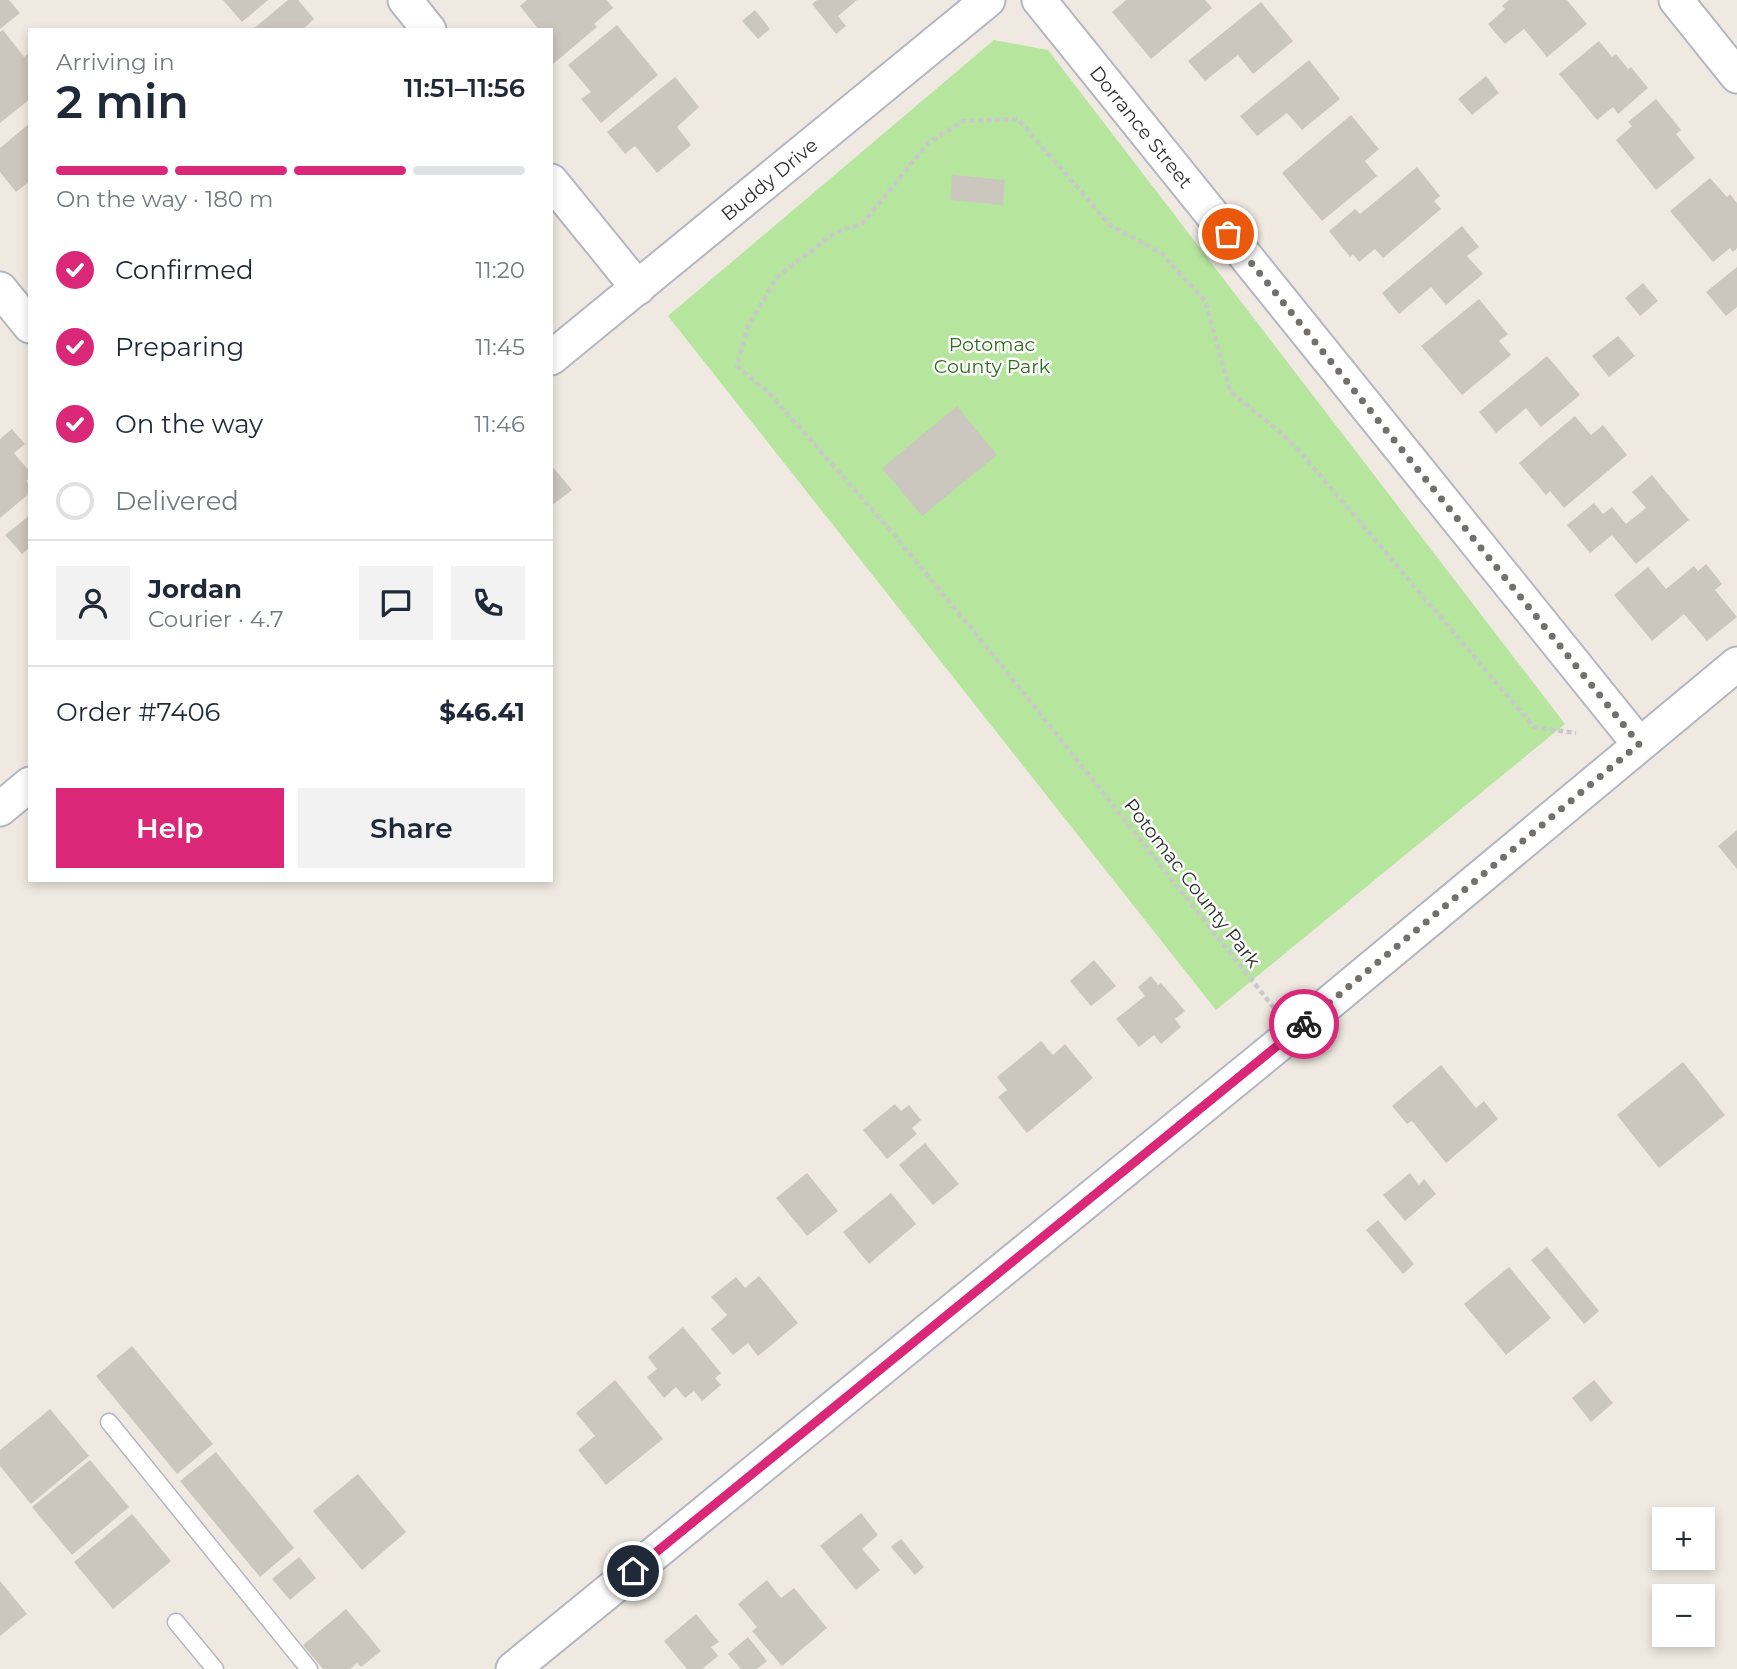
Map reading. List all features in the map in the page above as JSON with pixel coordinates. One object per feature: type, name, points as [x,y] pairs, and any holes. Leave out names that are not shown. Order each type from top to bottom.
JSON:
[{"type":"street","points":[[405,0],[427,28]]},
{"type":"street","name":"Buddy Drive","points":[[553,356],[988,0]]},
{"type":"street","name":"Dorrance Street","points":[[1039,0],[1639,744]]},
{"type":"street","points":[[1676,0],[1737,76]]},
{"type":"street","points":[[553,182],[638,288]]},
{"type":"street","points":[[0,289],[28,324]]},
{"type":"street","points":[[513,1669],[1293,1033],[1737,664]]},
{"type":"street","points":[[0,809],[28,786]]},
{"type":"lane","points":[[109,1422],[309,1669]]},
{"type":"lane","points":[[176,1622],[215,1669]]},
{"type":"path","name":"Potomac County Park","points":[[1293,1033],[885,524],[771,394],[737,366],[748,326],[778,276],[836,232],[862,224],[928,143],[963,121],[1018,120],[1111,226],[1161,253],[1205,301],[1230,391],[1302,454],[1534,727],[1576,733]]},
{"type":"green space","name":"Potomac County Park","points":[[994,40],[1048,50],[1565,724],[1216,1010],[668,316]]},
{"type":"building","points":[[0,0],[9,0],[20,13],[0,29]]},
{"type":"building","points":[[223,0],[268,0],[242,22]]},
{"type":"building","points":[[288,0],[298,0],[314,19],[304,28],[254,28]]},
{"type":"building","points":[[527,0],[607,0],[613,8],[594,24],[597,27],[553,64],[553,28],[537,28],[520,6]]},
{"type":"building","points":[[817,0],[857,0],[838,16],[846,26],[836,34],[812,4]]},
{"type":"building","points":[[1126,0],[1205,0],[1212,8],[1151,59],[1112,12]]},
{"type":"building","points":[[1509,0],[1567,0],[1587,24],[1547,57],[1524,29],[1505,44],[1488,24],[1505,9],[1502,6]]},
{"type":"building","points":[[1261,2],[1293,41],[1253,74],[1238,55],[1205,81],[1188,61]]},
{"type":"building","points":[[755,10],[770,29],[758,39],[742,21]]},
{"type":"building","points":[[617,25],[658,75],[601,123],[581,99],[591,92],[568,65]]},
{"type":"building","points":[[3,30],[24,57],[28,54],[28,101],[0,123],[0,32]]},
{"type":"building","points":[[1599,41],[1612,57],[1616,54],[1628,69],[1631,67],[1648,88],[1618,114],[1613,107],[1597,120],[1559,74]]},
{"type":"building","points":[[1309,60],[1340,99],[1302,130],[1287,113],[1257,136],[1240,116]]},
{"type":"building","points":[[1486,76],[1499,93],[1472,115],[1458,99]]},
{"type":"building","points":[[675,77],[699,107],[677,127],[691,145],[657,173],[635,146],[625,154],[607,132]]},
{"type":"building","points":[[1656,99],[1681,130],[1676,134],[1695,158],[1656,190],[1616,140],[1632,126],[1628,122]]},
{"type":"building","points":[[1351,115],[1379,149],[1365,161],[1377,176],[1322,221],[1282,173]]},
{"type":"building","points":[[28,125],[28,183],[16,192],[0,172],[0,148]]},
{"type":"building","points":[[1417,167],[1440,196],[1434,201],[1441,209],[1383,258],[1375,249],[1359,262],[1353,254],[1350,257],[1329,231],[1355,209],[1360,214]]},
{"type":"building","points":[[952,175],[1005,180],[1003,205],[950,200]]},
{"type":"building","points":[[1710,178],[1727,197],[1730,194],[1737,203],[1737,248],[1733,252],[1730,248],[1713,262],[1670,211]]},
{"type":"building","points":[[1462,226],[1479,247],[1467,256],[1483,274],[1446,305],[1431,287],[1399,314],[1382,293]]},
{"type":"building","points":[[1737,267],[1737,307],[1726,316],[1706,292]]},
{"type":"building","points":[[1643,283],[1658,301],[1640,316],[1625,298]]},
{"type":"building","points":[[1479,299],[1508,334],[1499,341],[1511,355],[1462,395],[1421,346]]},
{"type":"building","points":[[1618,336],[1635,356],[1609,377],[1592,356]]},
{"type":"building","points":[[1547,356],[1580,395],[1541,427],[1526,408],[1496,433],[1479,412]]},
{"type":"building","points":[[957,406],[997,455],[922,516],[882,468]]},
{"type":"building","points":[[1575,416],[1591,435],[1603,425],[1627,455],[1564,508],[1550,491],[1546,495],[1519,463]]},
{"type":"building","points":[[12,429],[25,444],[14,453],[28,470],[28,495],[0,518],[0,439]]},
{"type":"building","points":[[553,467],[572,490],[553,504]]},
{"type":"building","points":[[1652,475],[1689,520],[1636,564],[1612,535],[1590,553],[1567,525],[1594,503],[1603,514],[1612,507],[1626,524],[1646,508],[1632,492]]},
{"type":"building","points":[[28,517],[28,549],[22,554],[5,535]]},
{"type":"building","points":[[1706,564],[1722,584],[1715,590],[1737,617],[1707,641],[1684,614],[1652,641],[1614,595],[1648,567],[1666,589],[1694,566],[1698,571]]},
{"type":"building","points":[[1737,830],[1737,869],[1718,846]]},
{"type":"building","points":[[1094,960],[1116,986],[1091,1006],[1070,981]]},
{"type":"building","points":[[1151,976],[1158,985],[1161,983],[1185,1011],[1175,1019],[1181,1027],[1161,1044],[1154,1035],[1139,1047],[1116,1019],[1145,996],[1138,987]]},
{"type":"building","points":[[1041,1041],[1053,1055],[1065,1044],[1093,1078],[1027,1133],[998,1097],[1007,1090],[997,1077]]},
{"type":"building","points":[[1683,1062],[1725,1115],[1659,1168],[1617,1115]]},
{"type":"building","points":[[1441,1065],[1476,1108],[1484,1101],[1498,1119],[1446,1163],[1412,1121],[1407,1124],[1392,1106]]},
{"type":"building","points":[[895,1104],[901,1111],[909,1105],[921,1120],[912,1128],[917,1134],[887,1159],[863,1130]]},
{"type":"building","points":[[925,1143],[959,1184],[933,1205],[899,1165]]},
{"type":"building","points":[[807,1173],[838,1211],[807,1236],[776,1198]]},
{"type":"building","points":[[1410,1173],[1419,1185],[1424,1179],[1436,1194],[1405,1221],[1383,1195]]},
{"type":"building","points":[[891,1193],[916,1224],[869,1264],[843,1232]]},
{"type":"building","points":[[1378,1220],[1414,1264],[1403,1274],[1366,1230]]},
{"type":"building","points":[[1547,1247],[1599,1311],[1584,1324],[1531,1260]]},
{"type":"building","points":[[1509,1267],[1551,1318],[1506,1355],[1464,1304]]},
{"type":"building","points":[[759,1276],[798,1323],[758,1356],[748,1343],[733,1355],[711,1329],[727,1315],[711,1297],[736,1277],[745,1288]]},
{"type":"building","points":[[683,1327],[721,1373],[715,1378],[721,1385],[702,1401],[694,1391],[685,1398],[676,1387],[664,1398],[647,1377],[657,1369],[648,1357]]},
{"type":"building","points":[[132,1346],[213,1444],[177,1474],[96,1376]]},
{"type":"building","points":[[615,1380],[663,1439],[606,1485],[578,1450],[595,1436],[576,1413]]},
{"type":"building","points":[[1594,1380],[1613,1403],[1591,1422],[1572,1398]]},
{"type":"building","points":[[50,1409],[89,1456],[31,1504],[0,1466],[0,1450]]},
{"type":"building","points":[[216,1452],[294,1548],[260,1577],[180,1481]]},
{"type":"building","points":[[90,1460],[129,1507],[72,1555],[32,1507]]},
{"type":"building","points":[[358,1474],[406,1532],[362,1570],[313,1511]]},
{"type":"building","points":[[861,1513],[878,1535],[862,1549],[880,1570],[856,1590],[820,1546]]},
{"type":"building","points":[[132,1514],[171,1561],[113,1609],[74,1562]]},
{"type":"building","points":[[901,1539],[924,1567],[915,1575],[891,1547]]},
{"type":"building","points":[[299,1557],[316,1578],[290,1600],[272,1579]]},
{"type":"building","points":[[767,1580],[781,1598],[794,1588],[827,1628],[782,1666],[752,1631],[757,1627],[738,1604]]},
{"type":"building","points":[[0,1581],[27,1614],[0,1636]]},
{"type":"building","points":[[346,1609],[381,1651],[361,1667],[357,1663],[350,1669],[323,1669],[303,1645]]},
{"type":"building","points":[[696,1614],[719,1642],[711,1647],[718,1656],[702,1669],[687,1669],[664,1641]]},
{"type":"building","points":[[748,1637],[767,1661],[757,1669],[741,1669],[728,1654]]},
{"type":"way so far","points":[[1228,234],[1639,744],[1304,1024]]},
{"type":"route","points":[[633,1571],[1304,1024]]}]
